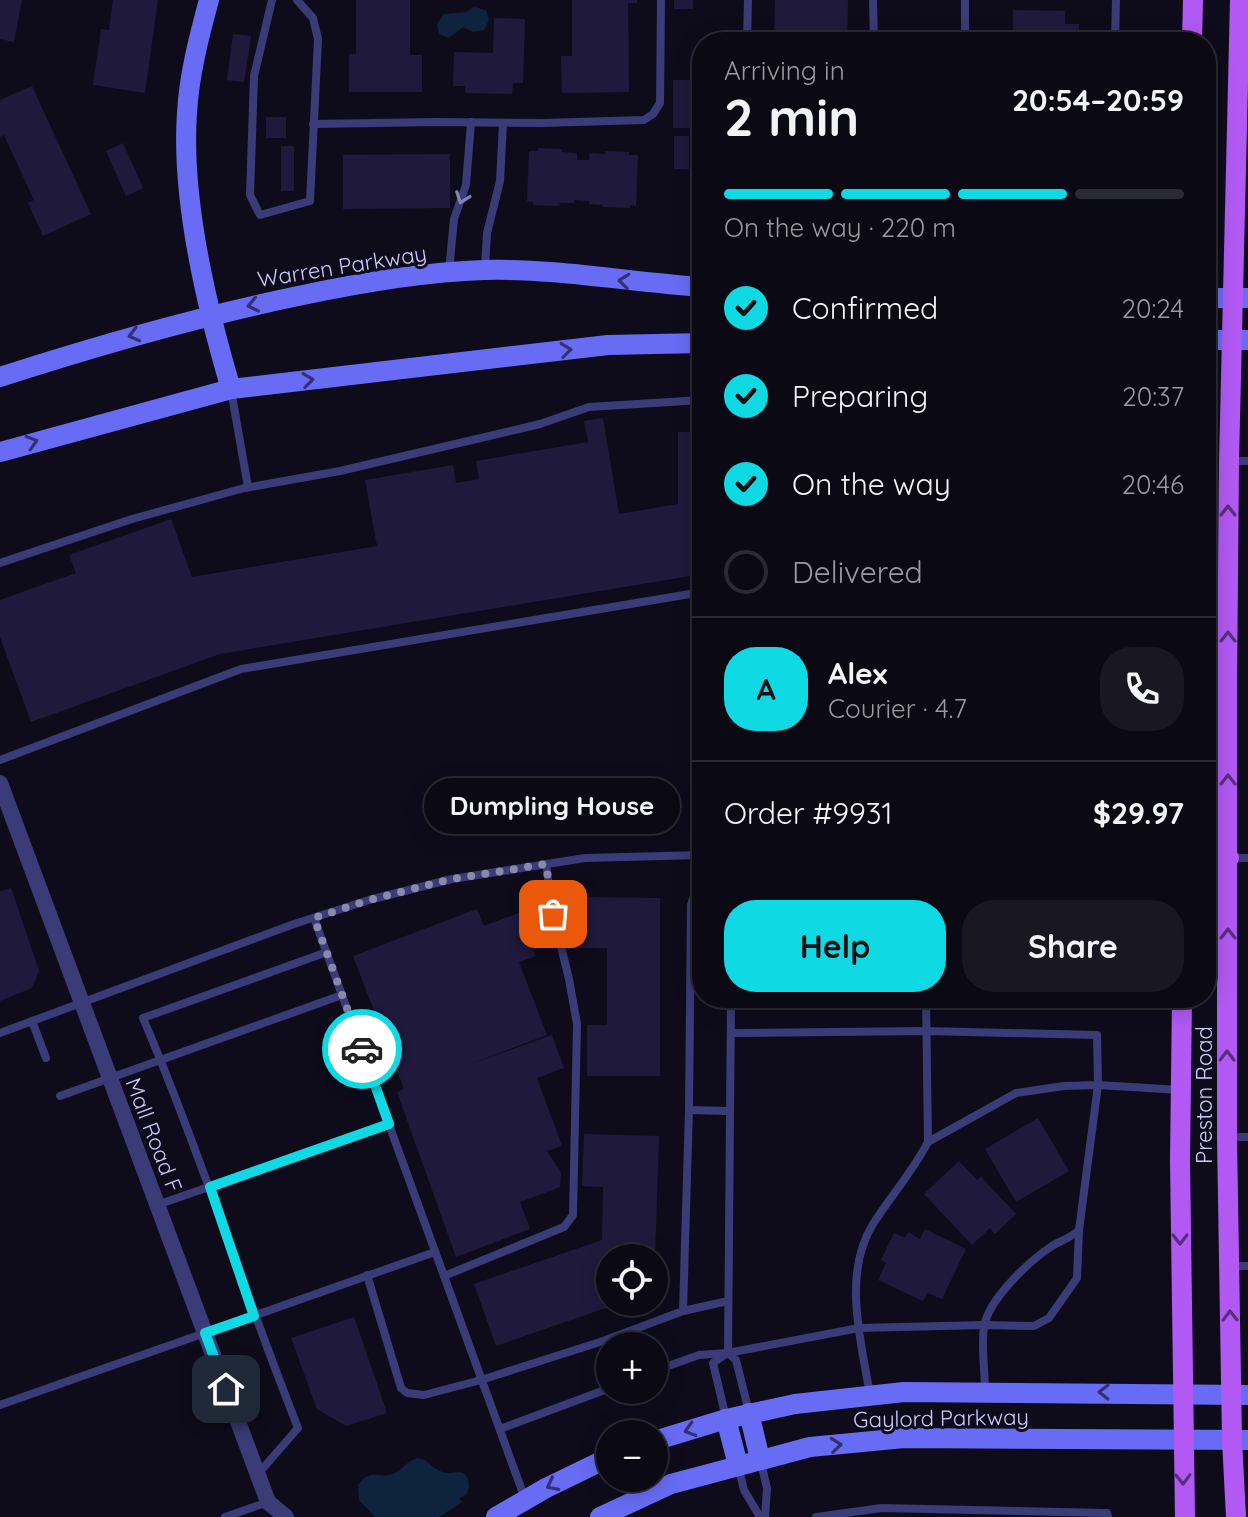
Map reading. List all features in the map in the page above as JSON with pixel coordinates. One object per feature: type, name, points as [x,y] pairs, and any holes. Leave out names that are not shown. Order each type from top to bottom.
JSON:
[{"type":"main road","points":[[1192,32],[1193,0]]},
{"type":"main road","name":"Preston Road","points":[[1236,1517],[1240,1440],[1239,1266],[1227,1137],[1238,858],[1240,0]]},
{"type":"main road","points":[[1216,857],[1238,858]]},
{"type":"main road","name":"Preston Road","points":[[1182,1008],[1185,1517]]},
{"type":"street","points":[[209,0],[195,54],[187,115],[189,189],[209,314],[231,389]]},
{"type":"street","name":"Warren Parkway","points":[[0,377],[209,314],[352,285],[485,270],[550,272],[692,286]]},
{"type":"street","points":[[1216,298],[1240,298]]},
{"type":"street","points":[[1216,340],[1240,340]]},
{"type":"street","points":[[0,452],[231,389],[608,345],[692,343]]},
{"type":"street","name":"Mall Road F","points":[[0,783],[258,1474],[267,1510]]},
{"type":"street","name":"Gaylord Parkway","points":[[668,1437],[749,1413],[870,1395],[985,1391],[1240,1394]]},
{"type":"street","points":[[749,1413],[760,1459]]},
{"type":"street","points":[[726,1419],[738,1465]]},
{"type":"street","name":"Gaylord Parkway","points":[[600,1517],[671,1484],[810,1447],[904,1438],[1240,1440]]},
{"type":"street","points":[[496,1517],[596,1464]]},
{"type":"street","points":[[267,1510],[286,1517]]},
{"type":"lane","points":[[272,0],[254,76],[250,195],[260,215],[310,201],[317,31],[313,18],[297,0]]},
{"type":"lane","points":[[313,124],[638,121],[650,116],[660,103],[661,0]]},
{"type":"lane","points":[[747,32],[748,0]]},
{"type":"lane","points":[[873,0],[874,32]]},
{"type":"lane","points":[[965,0],[965,32]]},
{"type":"lane","points":[[1115,32],[1116,0]]},
{"type":"lane","points":[[449,274],[452,231],[466,185],[471,122]]},
{"type":"lane","points":[[485,270],[487,233],[500,181],[503,123]]},
{"type":"lane","points":[[231,389],[248,487],[245,488]]},
{"type":"lane","points":[[0,563],[132,519],[245,488],[340,471],[478,439],[540,424],[589,407],[692,401]]},
{"type":"lane","points":[[0,760],[241,669],[692,594]]},
{"type":"lane","points":[[0,1033],[369,900],[452,879],[546,864],[598,857],[692,855]]},
{"type":"lane","points":[[444,1276],[564,1227],[573,1215],[577,1024],[553,914],[546,864]]},
{"type":"lane","points":[[683,1311],[692,902]]},
{"type":"lane","points":[[314,918],[525,1499]]},
{"type":"lane","points":[[258,1474],[298,1428],[254,1316],[210,1187],[143,1018],[327,952]]},
{"type":"lane","points":[[60,1096],[342,995]]},
{"type":"lane","points":[[731,1008],[728,1353],[736,1360],[749,1413]]},
{"type":"lane","points":[[870,1395],[859,1328],[859,1262],[871,1227],[928,1142],[926,1008]]},
{"type":"lane","points":[[32,1021],[46,1058]]},
{"type":"lane","points":[[668,1366],[699,1355],[728,1353],[859,1328],[1034,1326],[1049,1318],[1077,1278],[1079,1230],[1098,1085],[1097,1035],[926,1031],[731,1033]]},
{"type":"lane","points":[[928,1142],[1016,1093],[1098,1085],[1181,1090]]},
{"type":"lane","points":[[689,1110],[730,1111]]},
{"type":"lane","points":[[157,1205],[389,1124]]},
{"type":"lane","points":[[1227,1137],[1248,1137]]},
{"type":"lane","points":[[985,1391],[984,1325],[1009,1282],[1052,1246],[1079,1230]]},
{"type":"lane","points":[[0,1405],[435,1252]]},
{"type":"lane","points":[[367,1275],[401,1388],[407,1393],[424,1395],[603,1341],[683,1311],[728,1301]]},
{"type":"lane","points":[[726,1419],[713,1363],[728,1353]]},
{"type":"lane","points":[[500,1429],[596,1393]]},
{"type":"lane","points":[[760,1459],[767,1488],[762,1517]]},
{"type":"lane","points":[[738,1465],[744,1490],[762,1517]]},
{"type":"lane","points":[[225,1517],[267,1510]]},
{"type":"lane","points":[[816,1517],[875,1513],[1107,1513],[1108,1517]]},
{"type":"water","points":[[474,7],[486,10],[489,20],[484,30],[473,32],[463,27],[449,38],[439,34],[437,24],[444,14],[466,12]]},
{"type":"water","points":[[417,1458],[445,1473],[466,1475],[469,1488],[466,1495],[459,1498],[462,1502],[439,1517],[375,1517],[359,1500],[358,1485],[367,1476],[395,1473]]},
{"type":"building","points":[[0,0],[22,0],[14,42],[0,39]]},
{"type":"building","points":[[113,0],[158,0],[145,93],[93,85],[101,29],[109,30]]},
{"type":"building","points":[[356,0],[410,0],[410,55],[422,55],[422,92],[349,92],[349,54],[356,54]]},
{"type":"building","points":[[572,0],[637,0],[637,3],[628,3],[629,92],[562,93],[561,56],[572,56]]},
{"type":"building","points":[[674,0],[693,0],[693,9],[674,9]]},
{"type":"building","points":[[775,0],[848,0],[847,32],[774,32]]},
{"type":"building","points":[[1013,10],[1065,11],[1065,24],[1079,24],[1079,32],[1013,32]]},
{"type":"building","points":[[494,18],[525,19],[523,83],[513,83],[512,94],[465,93],[465,86],[453,86],[454,52],[493,53]]},
{"type":"building","points":[[233,34],[251,36],[244,82],[227,80]]},
{"type":"building","points":[[673,80],[691,80],[691,128],[673,128]]},
{"type":"building","points":[[32,86],[91,214],[43,236],[28,203],[34,200],[4,135],[0,137],[0,100]]},
{"type":"building","points":[[266,117],[286,117],[286,138],[266,138]]},
{"type":"building","points":[[674,136],[689,136],[689,169],[674,169]]},
{"type":"building","points":[[123,143],[143,188],[126,196],[106,151]]},
{"type":"building","points":[[281,146],[294,146],[294,191],[281,191]]},
{"type":"building","points":[[538,148],[577,153],[577,160],[589,160],[590,153],[605,154],[605,151],[638,155],[636,206],[603,207],[589,204],[589,201],[574,200],[574,203],[560,203],[559,206],[533,205],[533,202],[527,201],[529,151],[538,151]]},
{"type":"building","points":[[450,154],[450,208],[343,209],[343,155]]},
{"type":"building","points":[[603,418],[619,514],[678,504],[678,432],[692,432],[692,576],[220,654],[31,722],[0,637],[0,600],[76,573],[69,555],[171,519],[192,577],[377,546],[365,480],[453,465],[456,483],[479,479],[476,461],[588,442],[584,421]]},
{"type":"building","points":[[11,888],[39,971],[32,988],[0,1001],[0,891]]},
{"type":"building","points":[[572,897],[660,898],[660,1076],[587,1076],[587,1025],[607,1025],[607,948],[572,948]]},
{"type":"building","points":[[477,909],[484,926],[519,913],[536,956],[519,962],[547,1035],[465,1066],[552,1035],[564,1068],[537,1078],[562,1146],[547,1151],[561,1173],[560,1187],[520,1202],[530,1229],[456,1257],[397,1092],[404,1089],[353,956]]},
{"type":"building","points":[[1038,1118],[1069,1171],[1016,1202],[985,1149]]},
{"type":"building","points":[[584,1134],[659,1136],[655,1244],[596,1244],[596,1311],[496,1346],[474,1284],[602,1240],[603,1187],[582,1186]]},
{"type":"building","points":[[959,1161],[977,1180],[981,1177],[1016,1214],[995,1234],[990,1228],[972,1245],[924,1194]]},
{"type":"building","points":[[925,1229],[966,1249],[942,1299],[927,1293],[923,1301],[878,1280],[886,1263],[881,1260],[894,1233],[905,1238],[908,1232],[920,1239]]},
{"type":"building","points":[[354,1317],[387,1413],[346,1426],[317,1409],[291,1338]]},
{"type":"way so far","points":[[362,1049],[314,918],[452,879],[546,864],[553,914]]},
{"type":"place","name":"Dumpling House","points":[[553,914]]},
{"type":"route","points":[[226,1389],[205,1333],[254,1316],[210,1187],[389,1124],[362,1049]]}]
